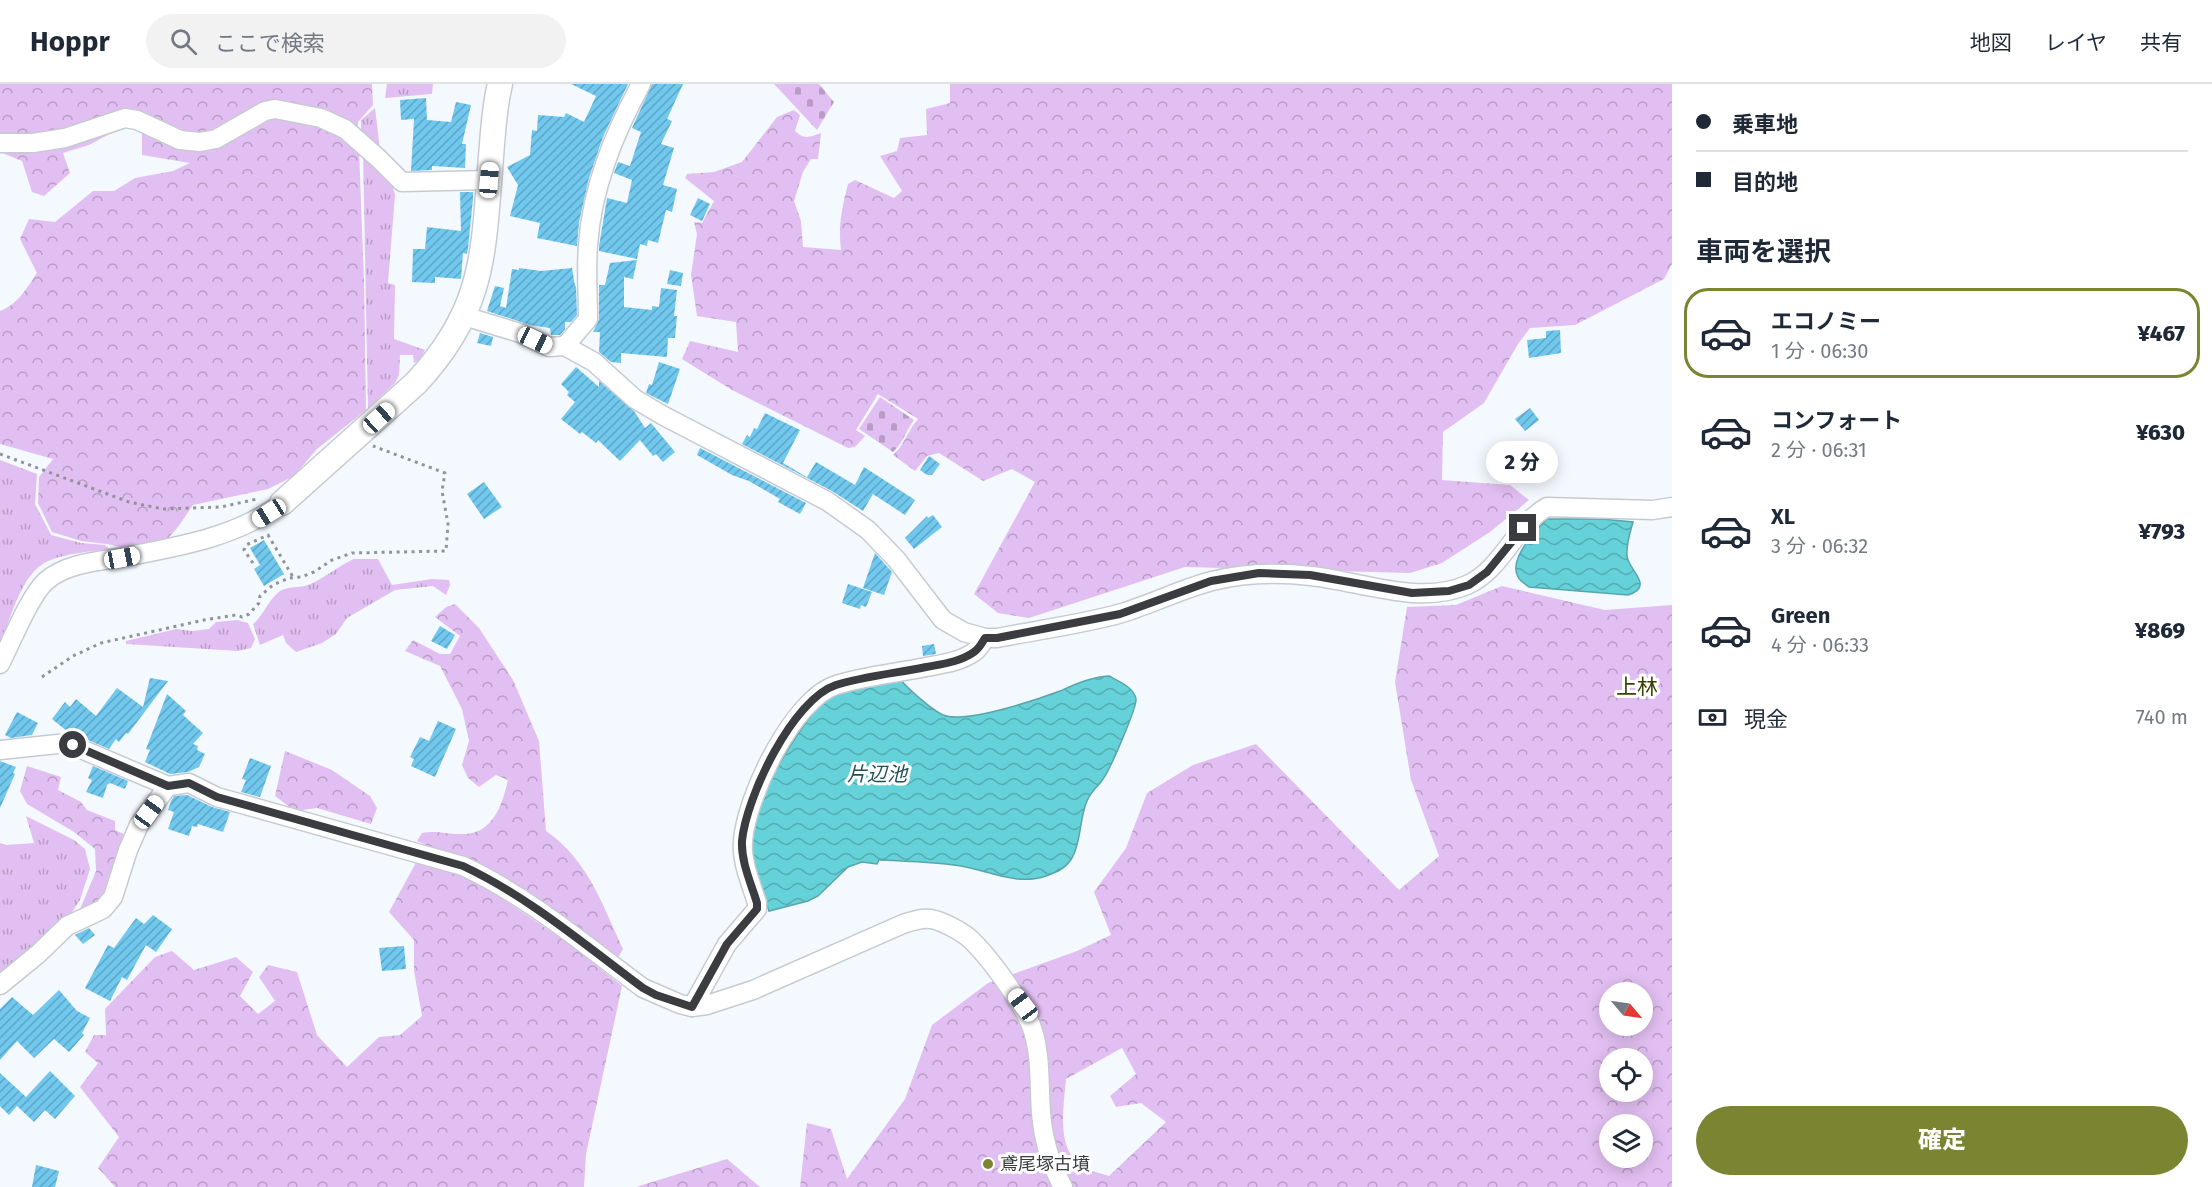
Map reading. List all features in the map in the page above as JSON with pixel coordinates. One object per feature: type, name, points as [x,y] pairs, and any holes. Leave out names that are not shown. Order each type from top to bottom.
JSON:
[{"type":"street","points":[[0,664],[36,594],[55,574],[79,566],[165,549],[235,530],[256,521],[282,502],[416,383],[444,350],[464,316],[477,283],[483,257],[496,100],[500,84]]},
{"type":"street","points":[[565,346],[588,319],[587,247],[591,218],[613,140],[641,84]]},
{"type":"street","points":[[0,143],[33,143],[65,138],[125,118],[137,120],[180,140],[200,142],[216,139],[265,111],[275,109],[321,118],[345,129],[402,182],[489,180]]},
{"type":"street","points":[[464,316],[520,333],[549,347],[565,346],[594,362],[635,399],[662,415],[827,501],[868,530],[896,559],[943,620],[964,632],[985,638],[997,638],[1120,614],[1211,581],[1259,573],[1310,575],[1412,593],[1449,591],[1469,585],[1487,572],[1536,513],[1547,507],[1653,510],[1672,507]]},
{"type":"street","points":[[692,1007],[727,944],[757,909],[745,863],[742,841],[746,821],[753,796],[763,774],[803,708],[819,693],[836,685],[963,658],[976,651],[985,638]]},
{"type":"street","points":[[0,750],[67,743],[168,786],[189,783],[217,797],[463,866],[489,878],[530,904],[643,988],[656,995],[692,1007],[707,1005],[753,990],[903,924],[932,919],[959,932],[973,942],[1023,1005],[1038,1051],[1041,1116],[1045,1136],[1055,1173],[1063,1187]]},
{"type":"street","points":[[0,985],[38,954],[67,926],[103,909],[112,897],[139,825],[168,786]]},
{"type":"path","points":[[42,677],[73,656],[101,643],[204,620],[249,615],[259,603],[260,596],[273,585],[314,572],[332,560],[352,553],[446,552],[448,524],[442,492],[445,473],[368,445]]},
{"type":"path","points":[[0,454],[129,502],[163,509],[221,507],[253,498],[282,502]]},
{"type":"path","points":[[253,563],[244,550],[246,545],[268,535],[293,578]]},
{"type":"green space","points":[[0,84],[372,84],[373,105],[358,122],[366,410],[317,449],[294,476],[268,489],[193,505],[163,544],[129,549],[81,541],[52,532],[38,503],[39,477],[53,459],[0,444],[0,311],[17,300],[37,273],[20,239],[29,219],[55,222],[93,191],[114,191],[135,178],[173,171],[190,163],[142,155],[142,134],[150,118],[117,130],[89,145],[63,153],[70,173],[44,196],[32,192],[22,161],[0,152]]},
{"type":"green space","points":[[387,84],[433,84],[432,94],[385,98]]},
{"type":"green space","points":[[774,84],[819,84],[834,102],[817,130]]},
{"type":"green space","points":[[950,84],[1672,84],[1672,264],[1664,279],[1575,325],[1530,328],[1518,344],[1484,403],[1443,432],[1442,480],[1510,485],[1529,500],[1490,532],[1442,563],[1410,573],[1185,567],[1029,618],[998,613],[974,594],[1035,482],[1012,469],[983,481],[939,453],[927,456],[915,471],[893,455],[918,419],[878,394],[856,430],[865,436],[855,447],[848,448],[732,390],[682,359],[690,341],[738,352],[736,322],[697,316],[691,275],[697,234],[694,222],[702,223],[714,201],[685,178],[687,174],[714,172],[742,162],[777,117],[794,110],[800,115],[795,131],[798,134],[807,137],[821,133],[818,159],[811,159],[803,172],[794,201],[801,221],[803,247],[841,250],[841,217],[848,184],[855,180],[894,198],[902,191],[880,156],[897,151],[900,138],[927,135],[926,109],[950,103]]},
{"type":"green space","points":[[375,108],[380,150],[361,131],[361,120]]},
{"type":"green space","points":[[363,150],[392,184],[395,195],[388,283],[395,285],[394,339],[425,350],[420,360],[414,363],[413,355],[400,355],[399,375],[395,383],[368,409]]},
{"type":"green space","points":[[880,397],[914,420],[893,452],[859,429]]},
{"type":"green space","points":[[0,460],[37,474],[35,504],[51,535],[81,543],[105,545],[109,549],[63,556],[39,567],[18,598],[0,646]]},
{"type":"green space","points":[[354,559],[378,559],[392,585],[432,579],[449,580],[450,585],[446,595],[433,586],[395,590],[347,618],[336,634],[322,643],[296,652],[286,643],[283,635],[260,645],[253,624],[280,591],[308,585]]},
{"type":"green space","points":[[1502,586],[1605,610],[1672,605],[1672,1187],[800,1187],[807,1123],[831,1129],[847,1179],[905,1099],[932,1025],[988,983],[1077,951],[1111,935],[1094,892],[1126,848],[1147,793],[1193,765],[1256,744],[1399,890],[1439,856],[1411,780],[1395,682],[1407,607],[1456,605]],"holes":[[[1122,1048],[1136,1074],[1110,1096],[1116,1107],[1141,1103],[1166,1122],[1109,1176],[1083,1167],[1068,1150],[1063,1127],[1066,1079]]]},
{"type":"green space","points":[[455,604],[479,628],[513,680],[539,741],[546,831],[573,855],[592,884],[623,949],[617,959],[445,853],[417,841],[422,833],[471,833],[488,825],[499,809],[508,780],[496,775],[479,787],[468,778],[462,765],[469,741],[462,709],[440,666],[405,651],[413,640],[440,654],[450,654],[460,636],[435,617],[446,607]]},
{"type":"green space","points":[[237,620],[248,623],[255,639],[251,648],[238,651],[126,644],[126,641],[176,629],[192,631],[209,629],[216,622]]},
{"type":"green space","points":[[285,751],[332,770],[370,796],[377,808],[371,824],[317,808],[295,811],[275,796]]},
{"type":"green space","points":[[27,766],[61,777],[58,790],[81,802],[87,810],[115,821],[115,830],[126,835],[105,897],[78,914],[96,871],[95,849],[74,832],[27,804],[20,791]]},
{"type":"green space","points":[[26,816],[74,840],[85,849],[90,869],[80,900],[69,917],[0,976],[0,843],[6,845],[34,843]]},
{"type":"green space","points":[[418,859],[450,870],[484,886],[569,944],[622,986],[586,1154],[584,1187],[115,1187],[98,1168],[119,1137],[80,1087],[98,1063],[85,1052],[94,1035],[106,1035],[105,1009],[155,957],[172,951],[194,970],[236,957],[253,972],[240,996],[258,1014],[275,1001],[259,977],[268,965],[297,972],[317,1035],[347,1067],[379,1037],[400,1035],[422,1016],[414,971],[414,940],[389,912]]},
{"type":"green space","points":[[727,1159],[760,1187],[636,1187]]},
{"type":"water","points":[[1547,519],[1602,519],[1633,522],[1627,556],[1640,587],[1628,595],[1529,587],[1524,584],[1518,577],[1517,562],[1524,546]]},
{"type":"water","name":"片辺池","points":[[1109,676],[1132,691],[1136,699],[1135,704],[1111,764],[1087,801],[1072,858],[1061,869],[1035,879],[1014,879],[961,866],[910,861],[879,860],[877,864],[862,862],[848,867],[818,896],[808,901],[769,911],[752,861],[751,838],[754,822],[767,788],[784,755],[817,707],[829,698],[900,679],[920,699],[943,715],[967,716],[1018,705],[1084,681]]},
{"type":"building","points":[[571,84],[628,84],[603,137],[589,178],[579,222],[577,246],[537,238],[540,223],[510,216],[518,185],[507,167],[530,155],[532,130],[537,131],[538,115],[564,117],[566,113],[584,122],[596,96]]},
{"type":"building","points":[[652,84],[683,84],[667,119],[672,121],[661,144],[674,148],[663,185],[677,189],[672,212],[666,210],[658,243],[648,240],[647,246],[640,244],[637,259],[599,251],[599,246],[607,198],[627,203],[632,180],[614,173],[618,162],[630,166],[641,132],[632,128]]},
{"type":"building","points":[[426,98],[427,120],[451,122],[456,102],[471,105],[462,144],[466,144],[465,168],[432,166],[432,170],[411,171],[414,119],[401,120],[400,100]]},
{"type":"building","points":[[460,192],[473,192],[468,249],[467,254],[463,253],[461,279],[435,277],[435,283],[412,282],[413,249],[425,249],[427,227],[461,231]]},
{"type":"building","points":[[698,198],[710,204],[702,221],[690,215]]},
{"type":"building","points":[[637,260],[633,279],[624,277],[624,307],[652,310],[652,306],[659,307],[661,288],[677,290],[674,316],[677,316],[675,338],[668,338],[667,357],[621,353],[621,363],[611,362],[599,352],[600,332],[593,332],[599,319],[599,285],[605,285],[610,263]]},
{"type":"building","points":[[519,268],[541,271],[572,268],[576,286],[577,315],[571,322],[565,322],[565,329],[560,335],[551,335],[550,328],[530,325],[487,311],[495,286],[504,288],[500,306],[506,308],[512,269],[519,270]]},
{"type":"building","points":[[670,270],[683,273],[681,286],[667,284]]},
{"type":"building","points":[[1560,330],[1561,353],[1529,358],[1527,340],[1546,338],[1546,331]]},
{"type":"building","points":[[480,333],[493,337],[491,346],[477,343]]},
{"type":"building","points":[[659,362],[680,369],[668,404],[646,393],[649,384],[652,385]]},
{"type":"building","points":[[576,367],[599,387],[599,381],[634,411],[645,428],[651,423],[675,452],[663,462],[656,454],[653,456],[640,440],[620,461],[598,440],[596,443],[582,432],[580,434],[561,419],[575,402],[567,395],[569,392],[561,384]]},
{"type":"building","points":[[1530,408],[1539,420],[1525,431],[1515,419]]},
{"type":"building","points":[[765,413],[800,430],[783,463],[810,479],[807,477],[816,462],[855,485],[864,467],[915,500],[905,515],[873,494],[863,511],[832,491],[742,444],[747,435],[750,437],[754,428],[757,429]]},
{"type":"building","points":[[700,448],[806,503],[800,514],[778,502],[780,499],[749,481],[732,475],[697,455]]},
{"type":"building","points":[[929,456],[940,464],[932,475],[927,475],[920,470]]},
{"type":"building","points":[[484,482],[502,507],[484,519],[467,494]]},
{"type":"building","points":[[933,515],[942,527],[914,549],[905,538],[927,516],[928,518]]},
{"type":"building","points":[[264,540],[284,574],[264,586],[254,569],[260,565],[250,548]]},
{"type":"building","points":[[875,553],[892,572],[884,595],[863,588]]},
{"type":"building","points":[[848,584],[872,592],[866,607],[861,605],[860,609],[842,603]]},
{"type":"building","points":[[440,626],[455,635],[447,649],[431,641]]},
{"type":"building","points":[[934,644],[936,654],[923,656],[922,646]]},
{"type":"building","points":[[150,678],[168,681],[128,734],[126,733],[119,742],[116,739],[109,749],[86,739],[73,728],[68,732],[52,719],[65,702],[70,707],[76,699],[96,716],[117,688],[143,707]]},
{"type":"building","points":[[167,694],[186,711],[183,715],[203,733],[193,744],[198,746],[197,750],[205,754],[199,767],[188,772],[170,774],[145,762],[150,750],[146,749]]},
{"type":"building","points":[[17,712],[38,723],[32,735],[11,738],[5,735]]},
{"type":"building","points":[[438,721],[456,729],[435,777],[411,766],[414,759],[410,757],[420,737],[429,741]]},
{"type":"building","points":[[250,758],[271,766],[260,797],[241,792],[246,780],[242,779]]},
{"type":"building","points":[[0,761],[16,767],[0,808]]},
{"type":"building","points":[[93,766],[128,781],[125,789],[110,783],[107,785],[103,798],[86,792],[92,780],[88,778]]},
{"type":"building","points":[[187,795],[212,807],[230,812],[223,832],[198,824],[197,827],[192,826],[189,836],[168,829],[174,812],[168,810],[171,801],[174,796]]},
{"type":"building","points":[[153,915],[172,929],[156,952],[146,945],[127,980],[122,977],[110,1001],[85,988],[108,945],[114,948],[136,918],[144,924]]},
{"type":"building","points":[[89,928],[95,935],[83,944],[75,935]]},
{"type":"building","points":[[404,946],[406,969],[382,971],[379,948]]},
{"type":"building","points":[[59,990],[77,1011],[90,1018],[82,1033],[84,1035],[69,1052],[54,1039],[34,1058],[17,1041],[0,1060],[0,1009],[12,997],[33,1015]]},
{"type":"building","points":[[50,1071],[75,1096],[55,1119],[45,1110],[34,1122],[17,1106],[9,1115],[0,1106],[0,1073],[26,1097]]},
{"type":"building","points":[[36,1165],[59,1171],[55,1187],[32,1187]]},
{"type":"place","name":"鳶尾塚古墳","points":[[988,1164]]},
{"type":"district","name":"上林","points":[[1637,687]]},
{"type":"route","points":[[73,745],[168,786],[189,783],[217,797],[463,866],[489,878],[530,904],[643,988],[656,995],[692,1007],[727,944],[757,909],[745,863],[742,841],[753,796],[780,743],[803,708],[819,693],[836,685],[963,658],[976,651],[985,638],[997,638],[1120,614],[1211,581],[1259,573],[1310,575],[1412,593],[1449,591],[1469,585],[1487,572],[1523,528]]}]
